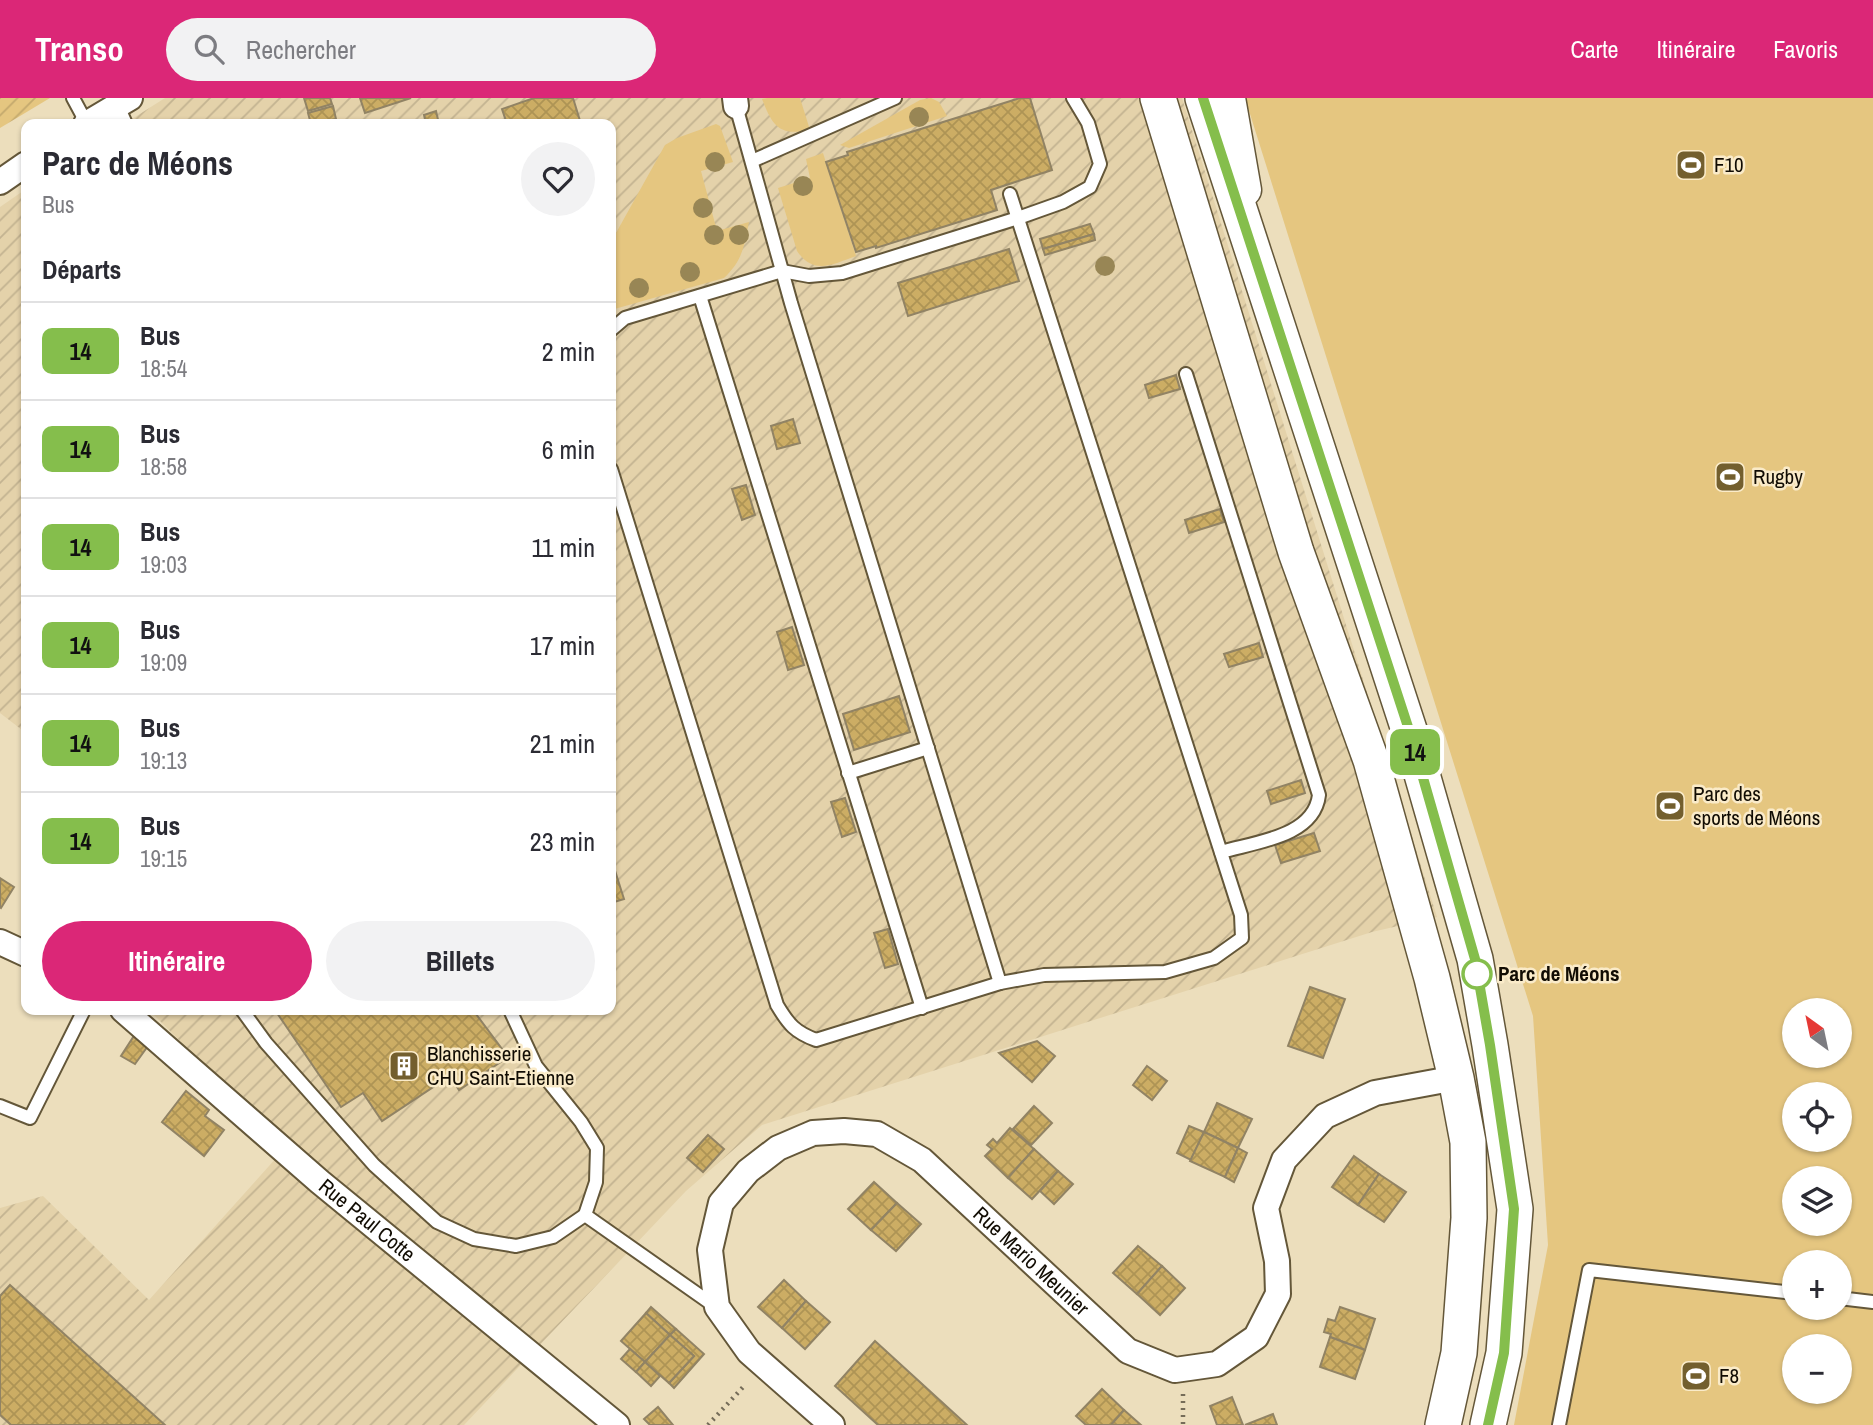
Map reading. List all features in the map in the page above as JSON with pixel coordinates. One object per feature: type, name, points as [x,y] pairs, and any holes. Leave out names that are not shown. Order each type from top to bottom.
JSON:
[{"type":"main road","points":[[1158,98],[1296,552],[1371,760],[1432,978],[1456,1079],[1468,1142],[1469,1218],[1459,1353],[1443,1425]]},
{"type":"main road","points":[[1203,98],[1411,736],[1475,959],[1514,1209],[1504,1353],[1488,1425]]},
{"type":"street","points":[[1229,98],[1262,281]]},
{"type":"street","points":[[99,119],[125,109]]},
{"type":"street","points":[[0,182],[21,167]]},
{"type":"street","points":[[0,942],[21,952]]},
{"type":"street","name":"Rue Paul Cotte","points":[[129,1015],[320,1182],[617,1425]]},
{"type":"street","name":"Rue Mario Meunier","points":[[832,1425],[749,1352],[717,1307],[710,1250],[721,1203],[748,1171],[778,1148],[813,1133],[844,1131],[877,1134],[922,1160],[1128,1351],[1175,1370],[1217,1364],[1256,1337],[1278,1294],[1277,1261],[1266,1208],[1284,1160],[1325,1116],[1375,1093],[1456,1079]]},
{"type":"lane","points":[[73,98],[84,119]]},
{"type":"lane","points":[[751,161],[895,98]]},
{"type":"lane","points":[[616,326],[625,318],[782,271],[809,276],[842,274],[1063,202],[1090,187],[1100,164],[1088,123],[1073,98]]},
{"type":"lane","points":[[736,102],[782,271],[1000,982]]},
{"type":"lane","points":[[616,485],[777,1005],[787,1022],[799,1034],[816,1040],[1000,982],[1044,975],[1165,972],[1214,958],[1242,938],[1241,915],[1010,194]]},
{"type":"lane","points":[[700,296],[922,1008]]},
{"type":"lane","points":[[1186,374],[1320,795],[1318,807],[1307,822],[1294,831],[1221,852]]},
{"type":"lane","points":[[848,773],[928,748]]},
{"type":"lane","points":[[0,1106],[30,1118],[82,1015]]},
{"type":"lane","points":[[246,1015],[266,1043],[374,1165],[437,1222],[474,1239],[516,1246],[553,1237],[585,1215],[596,1182],[597,1148],[581,1122],[536,1066],[512,1015]]},
{"type":"lane","points":[[585,1215],[717,1307]]},
{"type":"lane","points":[[1559,1425],[1589,1270],[1782,1292]]},
{"type":"lane","points":[[1852,1300],[1873,1302]]},
{"type":"path","points":[[708,1425],[744,1385],[762,1401],[782,1381]]},
{"type":"shaded area","points":[[0,98],[50,98],[0,128]]},
{"type":"shaded area","points":[[165,98],[1182,98],[1437,917],[1372,932],[762,1125],[686,1191],[464,1425],[0,1425],[0,1208],[43,1196],[149,1300],[286,1147],[154,1015],[616,1015],[616,119],[132,119]]},
{"type":"shaded area","points":[[800,98],[810,130],[791,132],[778,127],[762,99]]},
{"type":"shaded area","points":[[931,98],[939,102],[947,116],[849,148],[840,145],[920,100]]},
{"type":"shaded area","name":"Parc des sports de Méons","points":[[1245,98],[1873,98],[1873,1425],[1514,1425],[1548,1245],[1533,1016]]},
{"type":"shaded area","points":[[716,124],[720,126],[733,162],[701,171],[717,231],[749,222],[744,246],[739,259],[724,278],[616,309],[616,233],[665,145]]},
{"type":"shaded area","points":[[823,153],[856,256],[832,265],[817,266],[803,259],[797,251],[778,188],[810,178],[806,159]]},
{"type":"shaded area","points":[[21,192],[21,729],[0,713],[0,207]]},
{"type":"building","points":[[304,98],[330,98],[332,104],[308,111]]},
{"type":"building","points":[[360,98],[411,98],[365,113]]},
{"type":"building","points":[[534,98],[573,98],[579,119],[505,119],[502,109]]},
{"type":"building","points":[[1020,98],[1030,98],[1052,170],[991,190],[997,210],[856,252],[826,162],[848,155],[847,152]]},
{"type":"building","points":[[333,106],[336,119],[310,119],[308,113]]},
{"type":"building","points":[[436,111],[438,119],[425,119],[424,115]]},
{"type":"building","points":[[1090,224],[1094,234],[1043,249],[1040,239]]},
{"type":"building","points":[[1094,234],[1095,240],[1045,255],[1043,249]]},
{"type":"building","points":[[1009,249],[1019,281],[908,316],[898,283]]},
{"type":"building","points":[[1176,375],[1180,389],[1149,398],[1145,385]]},
{"type":"building","points":[[793,419],[800,443],[777,449],[771,426]]},
{"type":"building","points":[[746,485],[755,515],[742,520],[732,489]]},
{"type":"building","points":[[1220,509],[1224,522],[1189,533],[1185,520]]},
{"type":"building","points":[[792,627],[804,665],[788,670],[777,632]]},
{"type":"building","points":[[1259,643],[1263,657],[1229,667],[1224,654]]},
{"type":"building","points":[[899,696],[910,732],[854,750],[843,714]]},
{"type":"building","points":[[1301,780],[1305,793],[1271,804],[1267,791]]},
{"type":"building","points":[[845,798],[856,832],[842,837],[831,802]]},
{"type":"building","points":[[1314,833],[1320,851],[1281,863],[1275,845]]},
{"type":"building","points":[[616,874],[624,899],[616,901]]},
{"type":"building","points":[[0,878],[14,887],[1,908],[0,907]]},
{"type":"building","points":[[888,929],[898,964],[885,968],[874,933]]},
{"type":"building","points":[[1310,987],[1345,999],[1323,1058],[1288,1046]]},
{"type":"building","name":"Blanchisserie CHU Saint-Etienne","points":[[278,1015],[477,1015],[508,1057],[459,1090],[450,1076],[382,1121],[363,1093],[341,1107]]},
{"type":"building","points":[[139,1028],[153,1039],[135,1064],[121,1056]]},
{"type":"building","points":[[1037,1041],[1055,1056],[1032,1082],[999,1053]]},
{"type":"building","points":[[1147,1066],[1167,1081],[1152,1100],[1133,1085]]},
{"type":"building","points":[[186,1091],[209,1110],[205,1116],[224,1130],[204,1156],[162,1122]]},
{"type":"building","points":[[1217,1103],[1252,1119],[1238,1148],[1204,1132]]},
{"type":"building","points":[[1034,1106],[1052,1123],[1031,1145],[1013,1129]]},
{"type":"building","points":[[1189,1126],[1204,1132],[1191,1160],[1177,1153]]},
{"type":"building","points":[[1010,1128],[1034,1149],[1008,1178],[985,1156],[992,1149],[987,1145],[993,1139],[997,1143]]},
{"type":"building","points":[[1204,1132],[1238,1148],[1225,1177],[1190,1161]]},
{"type":"building","points":[[708,1135],[724,1149],[703,1172],[687,1158]]},
{"type":"building","points":[[1238,1148],[1247,1153],[1234,1182],[1225,1177]]},
{"type":"building","points":[[1034,1149],[1058,1171],[1032,1199],[1008,1178]]},
{"type":"building","points":[[1354,1156],[1379,1174],[1358,1205],[1332,1187]]},
{"type":"building","points":[[1058,1171],[1073,1184],[1054,1204],[1040,1191]]},
{"type":"building","points":[[1379,1174],[1406,1192],[1384,1222],[1358,1205]]},
{"type":"building","points":[[874,1182],[897,1203],[871,1230],[848,1209]]},
{"type":"building","points":[[897,1203],[921,1224],[896,1251],[871,1230]]},
{"type":"building","points":[[1138,1246],[1162,1266],[1137,1294],[1113,1273]]},
{"type":"building","points":[[1162,1266],[1185,1288],[1160,1315],[1137,1294]]},
{"type":"building","points":[[784,1280],[806,1301],[782,1328],[758,1307]]},
{"type":"building","points":[[10,1285],[165,1425],[11,1425],[0,1415],[0,1296]]},
{"type":"building","points":[[806,1301],[830,1322],[805,1349],[782,1328]]},
{"type":"building","points":[[651,1307],[676,1329],[670,1335],[646,1313]]},
{"type":"building","points":[[1340,1307],[1375,1319],[1365,1350],[1330,1337],[1331,1334],[1324,1332],[1328,1319],[1335,1321]]},
{"type":"building","points":[[646,1313],[670,1335],[645,1362],[621,1341]]},
{"type":"building","points":[[676,1329],[704,1354],[674,1388],[669,1383],[694,1356],[670,1335]]},
{"type":"building","points":[[670,1335],[694,1356],[669,1383],[645,1362]]},
{"type":"building","points":[[1330,1337],[1365,1350],[1355,1379],[1320,1367]]},
{"type":"building","points":[[875,1341],[967,1425],[878,1425],[835,1386]]},
{"type":"building","points":[[630,1349],[645,1362],[636,1372],[621,1359]]},
{"type":"building","points":[[645,1362],[660,1376],[651,1386],[636,1372]]},
{"type":"building","points":[[1102,1389],[1124,1410],[1111,1425],[1086,1425],[1076,1416]]},
{"type":"building","points":[[1232,1397],[1243,1425],[1217,1425],[1210,1406]]},
{"type":"building","points":[[658,1407],[673,1425],[650,1425],[644,1419]]},
{"type":"building","points":[[1124,1410],[1141,1425],[1111,1425]]},
{"type":"building","points":[[1273,1414],[1277,1425],[1245,1425]]},
{"type":"bus line","name":"14","points":[[1203,98],[1411,736],[1475,959],[1514,1209],[1504,1353],[1488,1425]]},
{"type":"place","name":"F10","points":[[1691,165]]},
{"type":"place","name":"Rugby","points":[[1730,477]]},
{"type":"place","name":"Parc des sports de Méons","points":[[1670,806]]},
{"type":"place","name":"Parc de Méons","points":[[1477,974]]},
{"type":"place","name":"Blanchisserie CHU Saint-Etienne","points":[[404,1066]]},
{"type":"place","name":"F8","points":[[1696,1376]]}]
